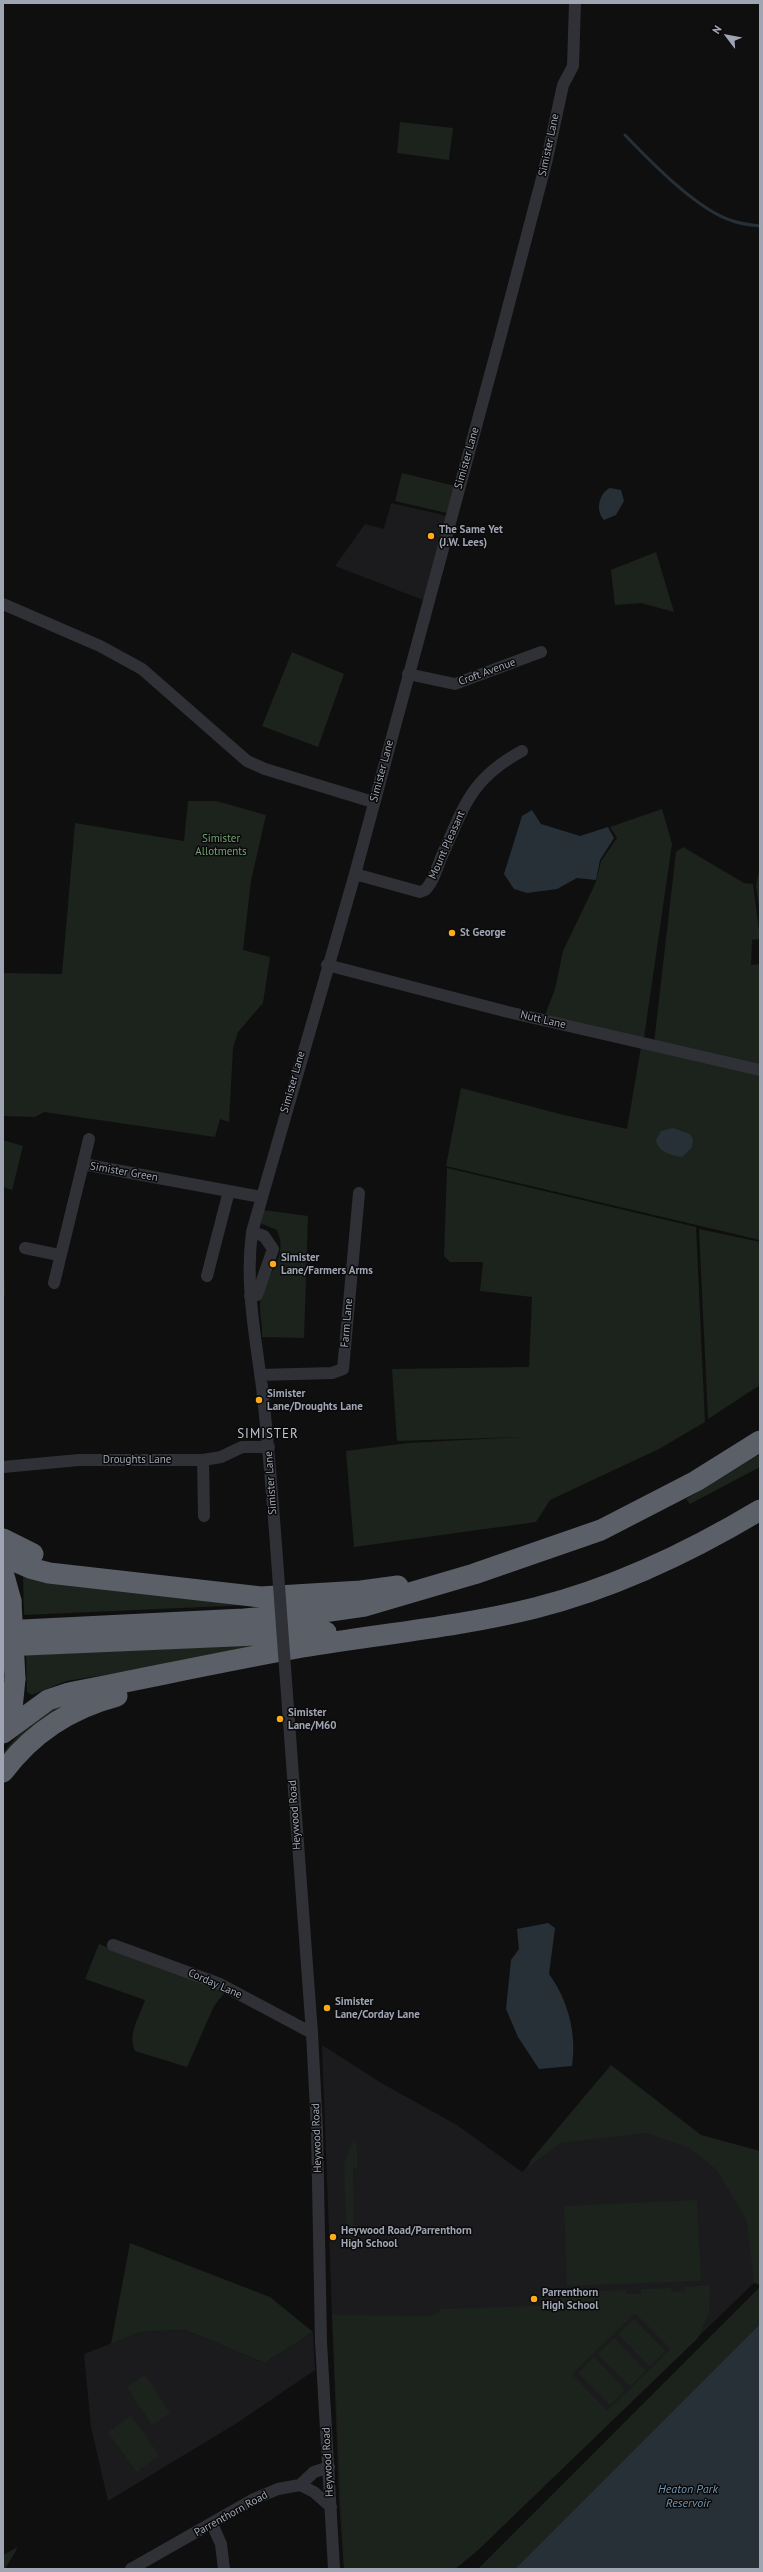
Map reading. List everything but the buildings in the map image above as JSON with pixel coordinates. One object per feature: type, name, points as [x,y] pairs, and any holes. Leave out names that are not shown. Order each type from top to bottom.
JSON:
[{"type":"highway","points":[[3,1631],[244,1619],[316,1613],[365,1606],[474,1574],[601,1530],[696,1481],[760,1441]]},
{"type":"highway","points":[[3,1733],[48,1700],[69,1693],[268,1654],[440,1626],[535,1608],[586,1592],[680,1554],[760,1510]]},
{"type":"highway","points":[[3,1539],[30,1554],[48,1559],[137,1575],[205,1591]]},
{"type":"highway","points":[[3,1556],[30,1568],[49,1573],[261,1597],[303,1596],[361,1591],[474,1574]]},
{"type":"highway","points":[[3,1572],[11,1601],[15,1679],[12,1709],[3,1727]]},
{"type":"highway","points":[[3,1646],[440,1626]]},
{"type":"highway","points":[[3,1772],[29,1743],[50,1726],[91,1703],[268,1654]]},
{"type":"street","name":"Simister Lane","points":[[288,1708],[269,1447],[250,1296],[248,1260],[252,1232],[327,965],[355,874],[373,802],[543,174],[563,85],[573,66],[575,3]]},
{"type":"street","points":[[3,604],[100,646],[142,669],[247,760],[265,769],[373,802]]},
{"type":"street","name":"Croft Avenue","points":[[408,674],[455,684],[540,652]]},
{"type":"street","name":"Mount Pleasant","points":[[355,874],[420,892],[425,890],[467,801],[478,784],[490,771],[522,751]]},
{"type":"street","name":"Nutt Lane","points":[[327,965],[508,1012],[760,1070]]},
{"type":"street","points":[[83,1164],[89,1140]]},
{"type":"street","name":"Simister Green","points":[[54,1283],[59,1255],[83,1164],[261,1197]]},
{"type":"street","points":[[207,1276],[229,1191]]},
{"type":"street","name":"Farm Lane","points":[[260,1375],[332,1373],[343,1370],[359,1193]]},
{"type":"street","points":[[250,1296],[257,1294],[273,1249],[264,1236],[252,1232]]},
{"type":"street","points":[[25,1248],[59,1255]]},
{"type":"street","name":"Droughts Lane","points":[[3,1467],[79,1460],[203,1460],[221,1457],[242,1447],[269,1447]]},
{"type":"street","points":[[203,1460],[204,1516]]},
{"type":"street","name":"Heywood Road","points":[[288,1708],[312,2033],[317,2144],[321,2342],[330,2467],[334,2569]]},
{"type":"street","name":"Corday Lane","points":[[113,1945],[220,1984],[312,2033]]},
{"type":"street","points":[[330,2467],[314,2472],[300,2485],[314,2492],[331,2507]]},
{"type":"street","name":"Parrenthorn Road","points":[[131,2569],[254,2499],[278,2489],[300,2485]]},
{"type":"street","points":[[212,2524],[221,2544],[224,2569]]},
{"type":"shaded area","points":[[391,503],[448,516],[423,600],[335,566],[365,524],[384,529]]},
{"type":"shaded area","name":"Parrenthorn High School","points":[[322,2045],[383,2084],[457,2125],[522,2172],[616,2073],[691,2134],[760,2159],[760,2277],[477,2551],[455,2569],[344,2569],[339,2502]]},
{"type":"shaded area","points":[[185,2330],[265,2363],[313,2332],[315,2370],[237,2423],[108,2501],[91,2427],[84,2354],[140,2332]]},
{"type":"green space","points":[[400,122],[453,128],[449,160],[397,153]]},
{"type":"green space","points":[[402,473],[455,486],[447,513],[395,501]]},
{"type":"green space","points":[[656,552],[674,612],[641,603],[615,605],[611,570]]},
{"type":"green space","points":[[292,652],[344,674],[318,747],[262,726]]},
{"type":"green space","name":"Simister Allotments","points":[[188,801],[216,801],[266,815],[251,881],[243,950],[270,957],[263,1003],[238,1032],[233,1048],[229,1122],[220,1119],[215,1137],[44,1112],[35,1117],[3,1116],[3,973],[62,974],[75,823],[184,841]]},
{"type":"green space","points":[[662,809],[672,844],[644,1038],[545,1015],[555,989],[563,951],[596,882],[601,861],[617,838],[610,827]]},
{"type":"green space","points":[[683,847],[744,883],[753,884],[760,939],[752,940],[751,965],[760,964],[760,1066],[654,1043],[676,852]]},
{"type":"green space","points":[[760,866],[760,914],[756,886]]},
{"type":"green space","points":[[641,1047],[760,1074],[760,1240],[446,1166],[461,1088],[560,1114],[627,1129]]},
{"type":"green space","points":[[3,1140],[23,1146],[12,1190],[3,1187]]},
{"type":"green space","points":[[447,1168],[696,1227],[705,1422],[659,1449],[550,1500],[536,1522],[354,1547],[346,1451],[408,1443],[520,1437],[397,1441],[392,1369],[529,1367],[532,1297],[480,1291],[483,1262],[450,1262],[444,1256]]},
{"type":"green space","points":[[263,1210],[308,1216],[304,1338],[262,1337],[260,1307],[261,1297],[276,1264],[281,1248],[277,1230],[260,1223]]},
{"type":"green space","points":[[699,1229],[760,1242],[760,1385],[708,1419]]},
{"type":"green space","points":[[3,1249],[5,1295],[3,1295]]},
{"type":"green space","points":[[760,1454],[760,1467],[690,1504],[686,1499]]},
{"type":"green space","points":[[23,1576],[197,1598],[271,1604],[24,1615]]},
{"type":"green space","points":[[258,1645],[143,1669],[66,1681],[32,1695],[27,1692],[26,1655]]},
{"type":"green space","points":[[79,1700],[3,1759],[3,1753],[11,1743],[36,1720],[56,1708]]},
{"type":"green space","points":[[99,1944],[225,1992],[214,2006],[187,2067],[135,2051],[132,2038],[133,2032],[145,2000],[85,1979]]},
{"type":"green space","points":[[611,2065],[701,2135],[760,2151],[760,2285],[754,2283],[747,2221],[717,2170],[690,2148],[647,2133],[560,2143],[527,2168],[531,2160]]},
{"type":"green space","points":[[354,2139],[357,2148],[357,2168],[353,2168],[354,2225],[359,2225],[353,2242],[347,2245],[344,2163]]},
{"type":"green space","points":[[697,2200],[701,2281],[567,2286],[564,2206]]},
{"type":"green space","points":[[130,2243],[270,2297],[313,2332],[265,2363],[185,2330],[140,2332],[111,2344]]},
{"type":"green space","points":[[710,2285],[709,2312],[698,2338],[477,2551],[455,2569],[344,2569],[332,2315],[433,2316],[442,2309],[561,2305],[559,2292],[582,2291],[582,2296],[597,2295],[597,2291],[626,2290],[626,2294],[641,2294],[641,2289],[671,2288],[672,2292],[685,2291],[685,2287]],"holes":[[[635,2313],[671,2349],[607,2411],[572,2374]]]},
{"type":"green space","points":[[760,2287],[760,2324],[515,2569],[478,2569]]},
{"type":"green space","points":[[634,2319],[665,2351],[650,2367],[618,2334]]},
{"type":"green space","points":[[614,2338],[646,2371],[630,2386],[598,2354]]},
{"type":"green space","points":[[594,2357],[625,2390],[610,2405],[578,2373]]},
{"type":"green space","points":[[145,2375],[170,2413],[152,2425],[127,2387]]},
{"type":"green space","points":[[131,2416],[159,2455],[137,2472],[108,2432]]},
{"type":"green space","points":[[18,2547],[5,2569],[3,2569],[3,2555]]},
{"type":"water","points":[[610,488],[621,490],[624,501],[616,515],[604,520],[601,516],[599,507],[603,494]]},
{"type":"water","points":[[532,810],[541,824],[580,836],[608,827],[614,838],[600,860],[596,880],[577,878],[557,889],[527,893],[514,889],[504,874],[522,816]]},
{"type":"water","points":[[673,1128],[690,1134],[693,1139],[692,1147],[682,1157],[662,1150],[657,1144],[656,1140],[661,1131]]},
{"type":"water","points":[[548,1923],[555,1928],[549,1974],[556,1984],[570,2018],[573,2054],[572,2066],[539,2069],[518,2037],[506,2009],[511,1960],[519,1949],[517,1929]]},
{"type":"water","name":"Heaton Park Reservoir","points":[[760,2324],[760,2569],[515,2569]]},
{"type":"waterway","points":[[625,135],[675,184],[705,207],[719,216],[733,221],[760,226]]},
{"type":"place","name":"The Same Yet (J.W. Lees)","points":[[431,536]]},
{"type":"place","name":"St George","points":[[452,933]]},
{"type":"place","name":"Simister Lane/Farmers Arms","points":[[273,1264]]},
{"type":"place","name":"Simister Lane/Droughts Lane","points":[[259,1400]]},
{"type":"place","name":"Simister Lane/M60","points":[[280,1719]]},
{"type":"place","name":"Simister Lane/Corday Lane","points":[[327,2008]]},
{"type":"place","name":"Heywood Road/Parrenthorn High School","points":[[333,2237]]},
{"type":"place","name":"Parrenthorn High School","points":[[534,2299]]},
{"type":"district","name":"SIMISTER","points":[[268,1434]]}]
